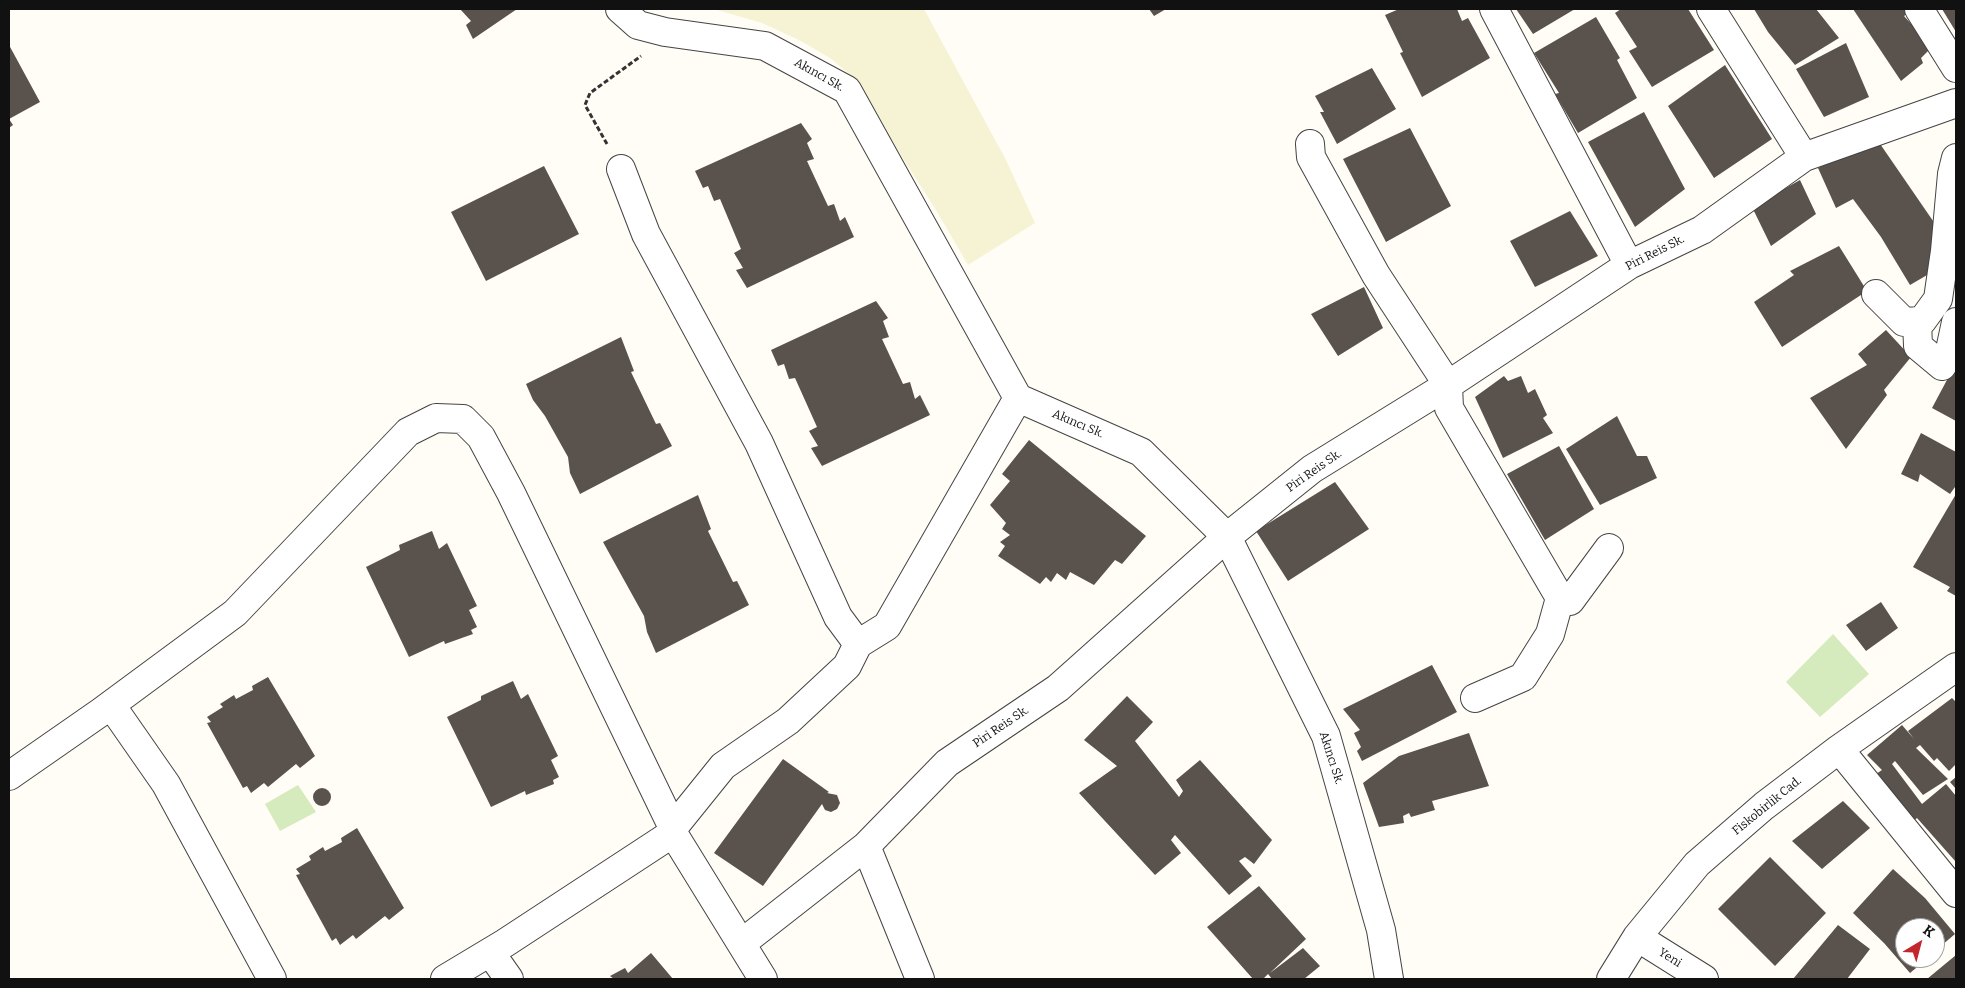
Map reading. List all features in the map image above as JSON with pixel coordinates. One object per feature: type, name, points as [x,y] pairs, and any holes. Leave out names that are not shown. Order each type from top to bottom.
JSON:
[{"type":"street","name":"Akıncı Sk.","points":[[620,9],[638,25],[658,30],[765,46],[847,90],[1018,398],[1141,452],[1227,537],[1326,736],[1381,930],[1389,979]]},
{"type":"street","points":[[1494,9],[1629,265]]},
{"type":"street","points":[[1711,9],[1804,157]]},
{"type":"street","points":[[1919,9],[1956,68]]},
{"type":"street","name":"Piri Reis Sk.","points":[[742,943],[866,846],[947,763],[1058,688],[1227,537],[1312,469],[1448,385],[1629,265],[1702,230],[1804,157],[1956,103]]},
{"type":"street","points":[[1310,144],[1311,157],[1376,275],[1448,385],[1449,408],[1560,598],[1570,601],[1609,548]]},
{"type":"street","points":[[1876,294],[1904,322],[1922,321],[1938,299],[1945,251],[1952,174],[1956,158]]},
{"type":"street","points":[[621,169],[646,234],[759,443],[838,617],[858,644]]},
{"type":"street","points":[[1917,321],[1918,346],[1942,366],[1949,355],[1956,322]]},
{"type":"street","points":[[446,979],[673,831],[723,766],[788,721],[847,666],[858,644],[887,626],[1018,398]]},
{"type":"street","points":[[9,776],[111,705],[235,612],[408,432],[436,418],[463,419],[480,437],[511,494],[673,831],[763,979]]},
{"type":"street","points":[[1475,698],[1524,677],[1550,634],[1560,598]]},
{"type":"street","name":"Fiskobirlik Cad.","points":[[1612,979],[1637,937],[1697,864],[1764,806],[1839,749],[1955,670]]},
{"type":"street","points":[[111,705],[166,784],[272,979]]},
{"type":"street","points":[[1839,749],[1956,893]]},
{"type":"street","points":[[866,846],[920,979]]},
{"type":"street","name":"Yeni","points":[[1637,937],[1704,979]]},
{"type":"street","points":[[490,952],[509,979]]},
{"type":"path","points":[[621,169],[585,105],[590,93],[642,56],[658,30]]},
{"type":"shaded area","points":[[714,9],[924,9],[1005,158],[1035,223],[968,265],[936,210],[849,74],[830,58],[799,40],[762,23]]},
{"type":"green space","points":[[1833,634],[1869,674],[1820,717],[1786,682]]},
{"type":"green space","points":[[298,785],[316,812],[280,831],[265,804]]},
{"type":"building","points":[[460,9],[517,9],[473,39],[466,25],[471,21]]},
{"type":"building","points":[[1149,9],[1166,9],[1154,16]]},
{"type":"building","points":[[1399,9],[1457,9],[1462,21],[1468,18],[1490,58],[1422,97],[1400,53],[1403,52],[1385,15]]},
{"type":"building","points":[[1516,9],[1575,9],[1533,34]]},
{"type":"building","points":[[1621,9],[1688,9],[1714,50],[1652,87],[1629,51],[1637,47],[1615,13]]},
{"type":"building","points":[[1754,9],[1816,9],[1839,38],[1795,65],[1768,32]]},
{"type":"building","points":[[1853,9],[1905,9],[1908,13],[1904,16],[1932,47],[1921,58],[1923,63],[1901,81]]},
{"type":"building","points":[[1942,9],[1956,9],[1956,32]]},
{"type":"building","points":[[1596,17],[1620,58],[1617,60],[1637,98],[1578,133],[1555,94],[1559,93],[1534,53]]},
{"type":"building","points":[[1846,43],[1869,97],[1824,117],[1796,69]]},
{"type":"building","points":[[9,45],[40,102],[9,119]]},
{"type":"building","points":[[1725,65],[1772,139],[1714,178],[1668,106]]},
{"type":"building","points":[[1372,68],[1396,109],[1337,144],[1320,112],[1324,112],[1315,96]]},
{"type":"building","points":[[1644,112],[1685,189],[1635,227],[1588,142]]},
{"type":"building","points":[[9,119],[13,125],[9,128]]},
{"type":"building","points":[[801,123],[812,139],[807,143],[814,159],[807,161],[828,206],[834,204],[840,221],[845,217],[854,237],[747,288],[736,270],[743,268],[734,253],[741,249],[720,199],[714,201],[708,186],[703,188],[695,171]]},
{"type":"building","points":[[1410,128],[1451,206],[1386,242],[1343,159]]},
{"type":"building","points":[[1876,138],[1942,234],[1934,271],[1910,285],[1881,237],[1853,199],[1836,208],[1818,168]]},
{"type":"building","points":[[544,166],[579,234],[486,281],[451,212]]},
{"type":"building","points":[[1800,180],[1816,214],[1771,246],[1752,207]]},
{"type":"building","points":[[1570,211],[1598,256],[1535,287],[1510,241]]},
{"type":"building","points":[[1839,246],[1867,291],[1782,347],[1754,302],[1794,275],[1790,271]]},
{"type":"building","points":[[1364,287],[1383,328],[1338,356],[1311,314]]},
{"type":"building","points":[[876,301],[888,318],[883,321],[889,337],[882,339],[903,384],[910,382],[915,399],[920,395],[930,415],[822,466],[811,448],[818,446],[809,431],[817,427],[795,378],[789,379],[784,364],[778,366],[771,350]]},
{"type":"building","points":[[1886,330],[1911,357],[1884,390],[1887,395],[1846,449],[1810,398],[1867,365],[1858,354]]},
{"type":"building","points":[[621,337],[634,371],[631,372],[656,424],[660,423],[672,446],[580,494],[570,473],[568,457],[545,416],[533,400],[526,384]]},
{"type":"building","points":[[1956,363],[1956,421],[1932,408]]},
{"type":"building","points":[[1504,376],[1508,381],[1521,376],[1528,393],[1535,389],[1547,415],[1543,418],[1553,433],[1503,458],[1475,397]]},
{"type":"building","points":[[1617,416],[1637,456],[1647,456],[1657,478],[1600,505],[1566,449]]},
{"type":"building","points":[[1921,433],[1956,452],[1956,487],[1950,494],[1920,474],[1918,482],[1901,474]]},
{"type":"building","points":[[1029,440],[1146,536],[1122,564],[1115,560],[1094,585],[1070,572],[1066,580],[1057,573],[1051,582],[1046,577],[1040,584],[998,556],[1005,546],[1000,542],[1010,535],[1002,529],[1006,523],[990,505],[1010,481],[1002,474]]},
{"type":"building","points":[[1559,446],[1594,509],[1545,540],[1507,474]]},
{"type":"building","points":[[1335,482],[1369,529],[1288,581],[1256,531]]},
{"type":"building","points":[[1956,494],[1956,596],[1947,591],[1950,587],[1913,567]]},
{"type":"building","points":[[698,495],[711,529],[708,531],[733,582],[737,581],[749,605],[656,653],[647,632],[644,616],[603,542]]},
{"type":"building","points":[[432,531],[439,549],[447,543],[477,606],[469,610],[477,627],[471,630],[473,634],[445,644],[444,641],[409,657],[366,567],[400,550],[399,545]]},
{"type":"building","points":[[1881,602],[1898,628],[1866,651],[1846,625]]},
{"type":"building","points":[[1432,665],[1457,712],[1362,761],[1357,751],[1361,747],[1354,733],[1360,730],[1343,709]]},
{"type":"building","points":[[268,677],[315,756],[300,768],[296,764],[268,787],[264,783],[251,793],[247,786],[243,788],[207,723],[211,722],[207,717],[223,707],[220,704],[234,695],[236,699],[253,690],[252,686]]},
{"type":"building","points":[[513,681],[521,699],[528,694],[558,756],[551,760],[559,777],[553,780],[554,784],[526,795],[525,791],[491,807],[447,717],[481,700],[481,696]]},
{"type":"building","points":[[1127,696],[1153,722],[1135,741],[1179,797],[1183,791],[1176,780],[1200,760],[1272,840],[1254,864],[1245,857],[1239,861],[1252,876],[1229,895],[1175,835],[1171,840],[1181,853],[1155,875],[1079,793],[1117,766],[1084,740]]},
{"type":"building","points":[[1952,698],[1956,702],[1956,764],[1949,771],[1937,758],[1934,761],[1920,745],[1916,748],[1948,779],[1923,795],[1895,761],[1892,764],[1922,804],[1946,784],[1956,796],[1956,862],[1917,818],[1912,822],[1876,774],[1882,770],[1867,755],[1902,725],[1914,739],[1908,731]]},
{"type":"building","points":[[1469,733],[1489,786],[1432,801],[1435,810],[1411,817],[1409,813],[1403,816],[1404,823],[1379,827],[1363,783],[1399,756]]},
{"type":"building","points":[[783,759],[829,792],[827,793],[837,795],[840,803],[837,809],[831,812],[825,810],[822,804],[763,886],[714,853]]},
{"type":"building","points":[[1956,777],[1956,789],[1950,782]]},
{"type":"building","points":[[318,788],[326,788],[331,793],[329,804],[318,806],[313,801],[313,793]]},
{"type":"building","points":[[1843,801],[1870,828],[1822,869],[1792,841]]},
{"type":"building","points":[[357,828],[404,908],[389,920],[385,916],[356,939],[353,935],[340,945],[336,938],[332,941],[296,875],[300,874],[296,869],[311,860],[309,856],[323,847],[325,851],[342,842],[341,838]]},
{"type":"building","points":[[1770,857],[1826,913],[1775,966],[1718,909]]},
{"type":"building","points":[[1893,869],[1925,898],[1942,918],[1895,918],[1895,956],[1853,913]]},
{"type":"building","points":[[1259,886],[1306,939],[1270,973],[1303,948],[1320,966],[1304,979],[1272,979],[1268,974],[1263,979],[1253,979],[1207,927]]},
{"type":"building","points":[[1945,922],[1955,934],[1945,942]]},
{"type":"building","points":[[1838,925],[1870,949],[1847,979],[1793,979]]},
{"type":"building","points":[[651,953],[673,979],[614,979],[610,976],[625,968],[628,973]]},
{"type":"building","points":[[1956,955],[1956,979],[1927,979],[1940,968],[1945,968],[1945,964]]},
{"type":"building","points":[[1906,968],[1916,968],[1910,973]]}]
